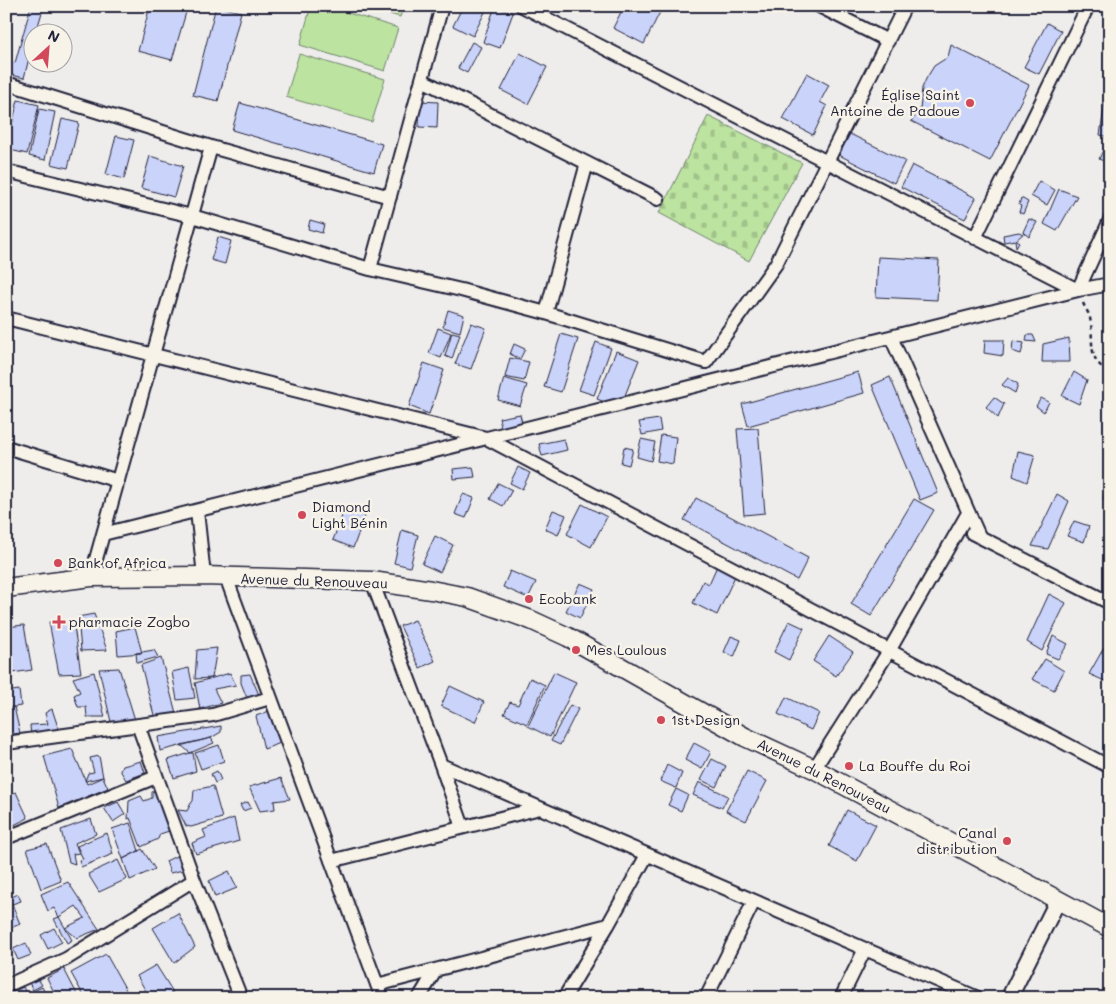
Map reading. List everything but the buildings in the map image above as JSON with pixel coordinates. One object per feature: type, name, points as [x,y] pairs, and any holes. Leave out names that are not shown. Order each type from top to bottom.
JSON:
[{"type":"main road","name":"Avenue du Renouveau","points":[[6,588],[91,577],[204,576],[372,581],[467,597],[531,620],[568,637],[745,737],[814,769],[1110,928]]},
{"type":"street","points":[[370,269],[442,6]]},
{"type":"street","points":[[522,6],[1078,290]]},
{"type":"street","points":[[819,6],[888,41]]},
{"type":"street","points":[[6,171],[192,216],[370,269],[461,290],[546,313],[706,362],[776,264],[905,6]]},
{"type":"street","points":[[975,238],[1088,6]]},
{"type":"street","points":[[422,80],[658,199]]},
{"type":"street","points":[[6,83],[211,147],[390,197]]},
{"type":"street","points":[[91,577],[211,147]]},
{"type":"street","points":[[546,313],[588,163]]},
{"type":"street","points":[[1078,290],[1110,220]]},
{"type":"street","points":[[103,534],[1078,290],[1110,284]]},
{"type":"street","points":[[6,318],[486,438],[1110,767]]},
{"type":"street","points":[[891,337],[979,536]]},
{"type":"street","points":[[6,447],[118,481]]},
{"type":"street","points":[[197,510],[204,576]]},
{"type":"street","points":[[814,769],[889,651],[968,513]]},
{"type":"street","points":[[959,526],[1110,603]]},
{"type":"street","points":[[226,577],[382,998]]},
{"type":"street","points":[[372,581],[463,827]]},
{"type":"street","points":[[6,743],[213,715],[270,698]]},
{"type":"street","points":[[138,725],[194,880],[240,997]]},
{"type":"street","points":[[442,766],[978,998]]},
{"type":"street","points":[[6,838],[156,777]]},
{"type":"street","points":[[331,861],[540,808]]},
{"type":"street","points":[[564,998],[647,855]]},
{"type":"street","points":[[6,986],[66,960],[194,880]]},
{"type":"street","points":[[1009,998],[1058,900]]},
{"type":"street","points":[[706,998],[754,901]]},
{"type":"street","points":[[377,985],[608,925]]},
{"type":"street","points":[[841,998],[865,949]]},
{"type":"street","points":[[419,998],[436,970]]},
{"type":"path","points":[[1078,290],[1090,318],[1094,360],[1110,373]]},
{"type":"green space","points":[[311,6],[325,6],[398,28],[385,71],[300,45]]},
{"type":"green space","points":[[362,6],[404,6],[400,17]]},
{"type":"green space","points":[[299,54],[385,79],[372,122],[286,97]]},
{"type":"green space","points":[[708,116],[802,163],[749,261],[659,213]]},
{"type":"place","name":"Église Saint Antoine de Padoue","points":[[970,103]]},
{"type":"place","name":"Diamond Light Bénin","points":[[302,515]]},
{"type":"place","name":"Bank of Africa","points":[[58,563]]},
{"type":"place","name":"Ecobank","points":[[529,599]]},
{"type":"place","name":"pharmacie Zogbo","points":[[59,622]]},
{"type":"place","name":"Mes Loulous","points":[[576,650]]},
{"type":"place","name":"1st Design","points":[[661,720]]},
{"type":"place","name":"La Bouffe du Roi","points":[[849,766]]},
{"type":"place","name":"Canal distribution","points":[[1007,841]]}]
